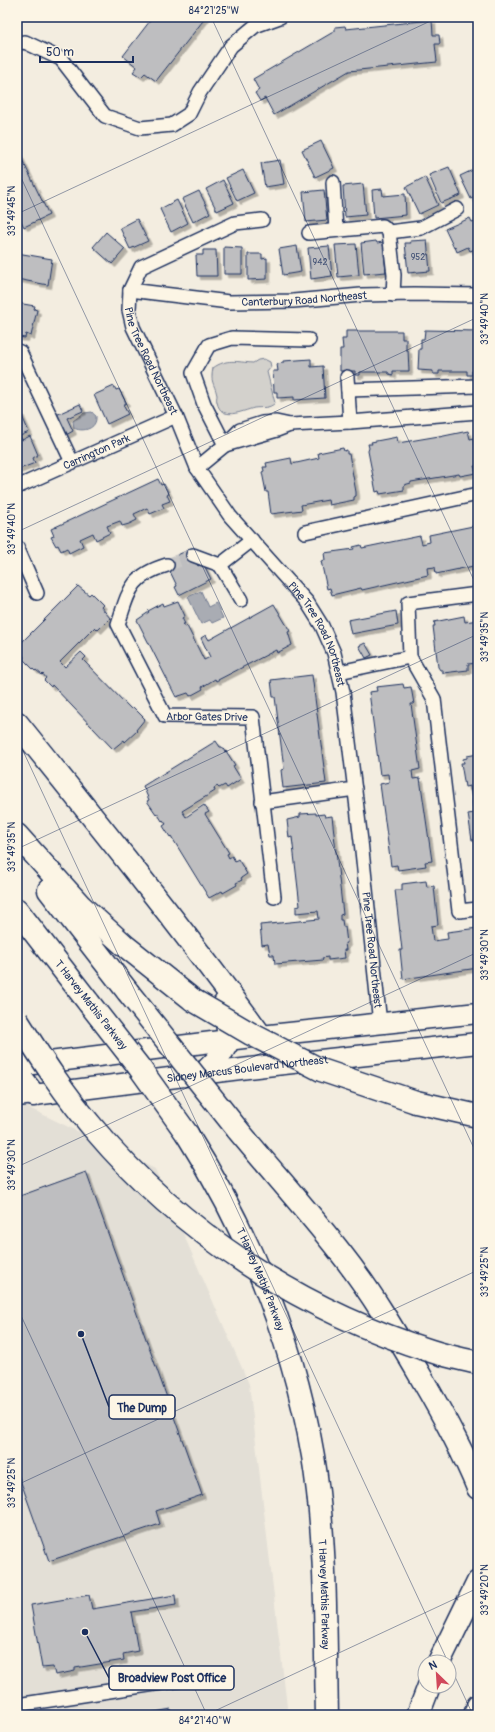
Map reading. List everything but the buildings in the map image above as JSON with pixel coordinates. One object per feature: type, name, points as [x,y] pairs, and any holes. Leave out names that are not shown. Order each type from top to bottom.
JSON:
[{"type":"highway","points":[[17,723],[120,850],[224,984],[261,1036]]},
{"type":"highway","points":[[17,835],[81,906],[124,945],[193,1000],[251,1034],[322,1070],[416,1102],[478,1116]]},
{"type":"highway","points":[[17,843],[50,891],[128,992],[237,1129],[340,1253],[371,1295],[397,1335],[466,1458],[478,1488]]},
{"type":"highway","name":"T Harvey Mathis Parkway","points":[[17,910],[143,1072],[187,1134],[224,1196],[245,1236],[280,1324],[304,1412],[313,1457],[322,1550],[327,1715]]},
{"type":"highway","points":[[202,1075],[218,1060],[229,1040],[224,984]]},
{"type":"highway","points":[[17,1020],[52,1076],[94,1129],[141,1180],[194,1226],[252,1268],[316,1304],[372,1330],[432,1351],[478,1363]]},
{"type":"highway","points":[[17,1073],[26,1096]]},
{"type":"highway","points":[[443,1654],[478,1582]]},
{"type":"highway","points":[[418,1715],[426,1694]]},
{"type":"highway","points":[[475,1715],[478,1706]]},
{"type":"main road","points":[[17,1066],[261,1036],[478,1013]]},
{"type":"main road","name":"Sidney Marcus Boulevard Northeast","points":[[26,1096],[265,1066],[478,1043]]},
{"type":"street","points":[[17,43],[25,42],[61,59],[105,116],[140,128],[172,125],[189,114],[200,92],[231,46],[255,26],[280,17]]},
{"type":"street","points":[[333,182],[336,230]]},
{"type":"street","points":[[389,232],[421,228],[457,209]]},
{"type":"street","points":[[130,290],[141,267],[235,223],[262,220]]},
{"type":"street","points":[[309,233],[383,226],[389,232],[394,275],[393,294]]},
{"type":"street","name":"Canterbury Road Northeast","points":[[130,290],[230,302],[293,301],[393,294],[478,296]]},
{"type":"street","name":"Pine Tree Road Northeast","points":[[130,290],[129,310],[133,327],[176,416],[197,468],[228,512],[307,602],[322,626],[334,654],[339,672],[355,789],[380,1024]]},
{"type":"street","points":[[226,445],[204,404],[193,372],[209,345],[232,338],[310,340]]},
{"type":"street","points":[[17,351],[20,352],[72,462]]},
{"type":"street","points":[[350,422],[347,384],[478,386]]},
{"type":"street","points":[[197,468],[226,445],[240,430],[262,428],[276,422],[290,425],[478,412]]},
{"type":"street","name":"Carrington Park","points":[[17,487],[176,416]]},
{"type":"street","points":[[305,532],[478,494]]},
{"type":"street","points":[[220,565],[252,540]]},
{"type":"street","points":[[17,547],[37,593]]},
{"type":"street","points":[[193,555],[220,565],[240,600]]},
{"type":"street","name":"Arbor Gates Drive","points":[[167,565],[150,570],[138,579],[129,591],[118,624],[165,716],[253,717],[274,897]]},
{"type":"street","points":[[478,594],[408,603],[410,657],[434,699],[459,911],[478,909]]},
{"type":"street","points":[[339,672],[410,657]]},
{"type":"street","points":[[262,802],[355,789]]},
{"type":"street","points":[[17,1705],[201,1678]]},
{"type":"shaded area","points":[[264,359],[270,362],[271,367],[267,372],[275,403],[268,407],[254,408],[238,413],[232,414],[223,412],[219,408],[217,395],[212,380],[213,368],[227,362],[253,363]]},
{"type":"shaded area","points":[[92,412],[96,416],[93,426],[84,430],[74,428],[73,421],[84,413]]},
{"type":"shaded area","points":[[201,591],[208,607],[216,603],[223,618],[212,623],[210,620],[201,624],[188,597]]},
{"type":"shaded area","points":[[17,1102],[155,1169],[249,1384],[288,1715],[17,1715]]},
{"type":"tunnel","points":[[167,565],[193,555]]},
{"type":"place","name":"The Dump","points":[[81,1334]]},
{"type":"place","name":"Broadview Post Office","points":[[85,1632]]}]
